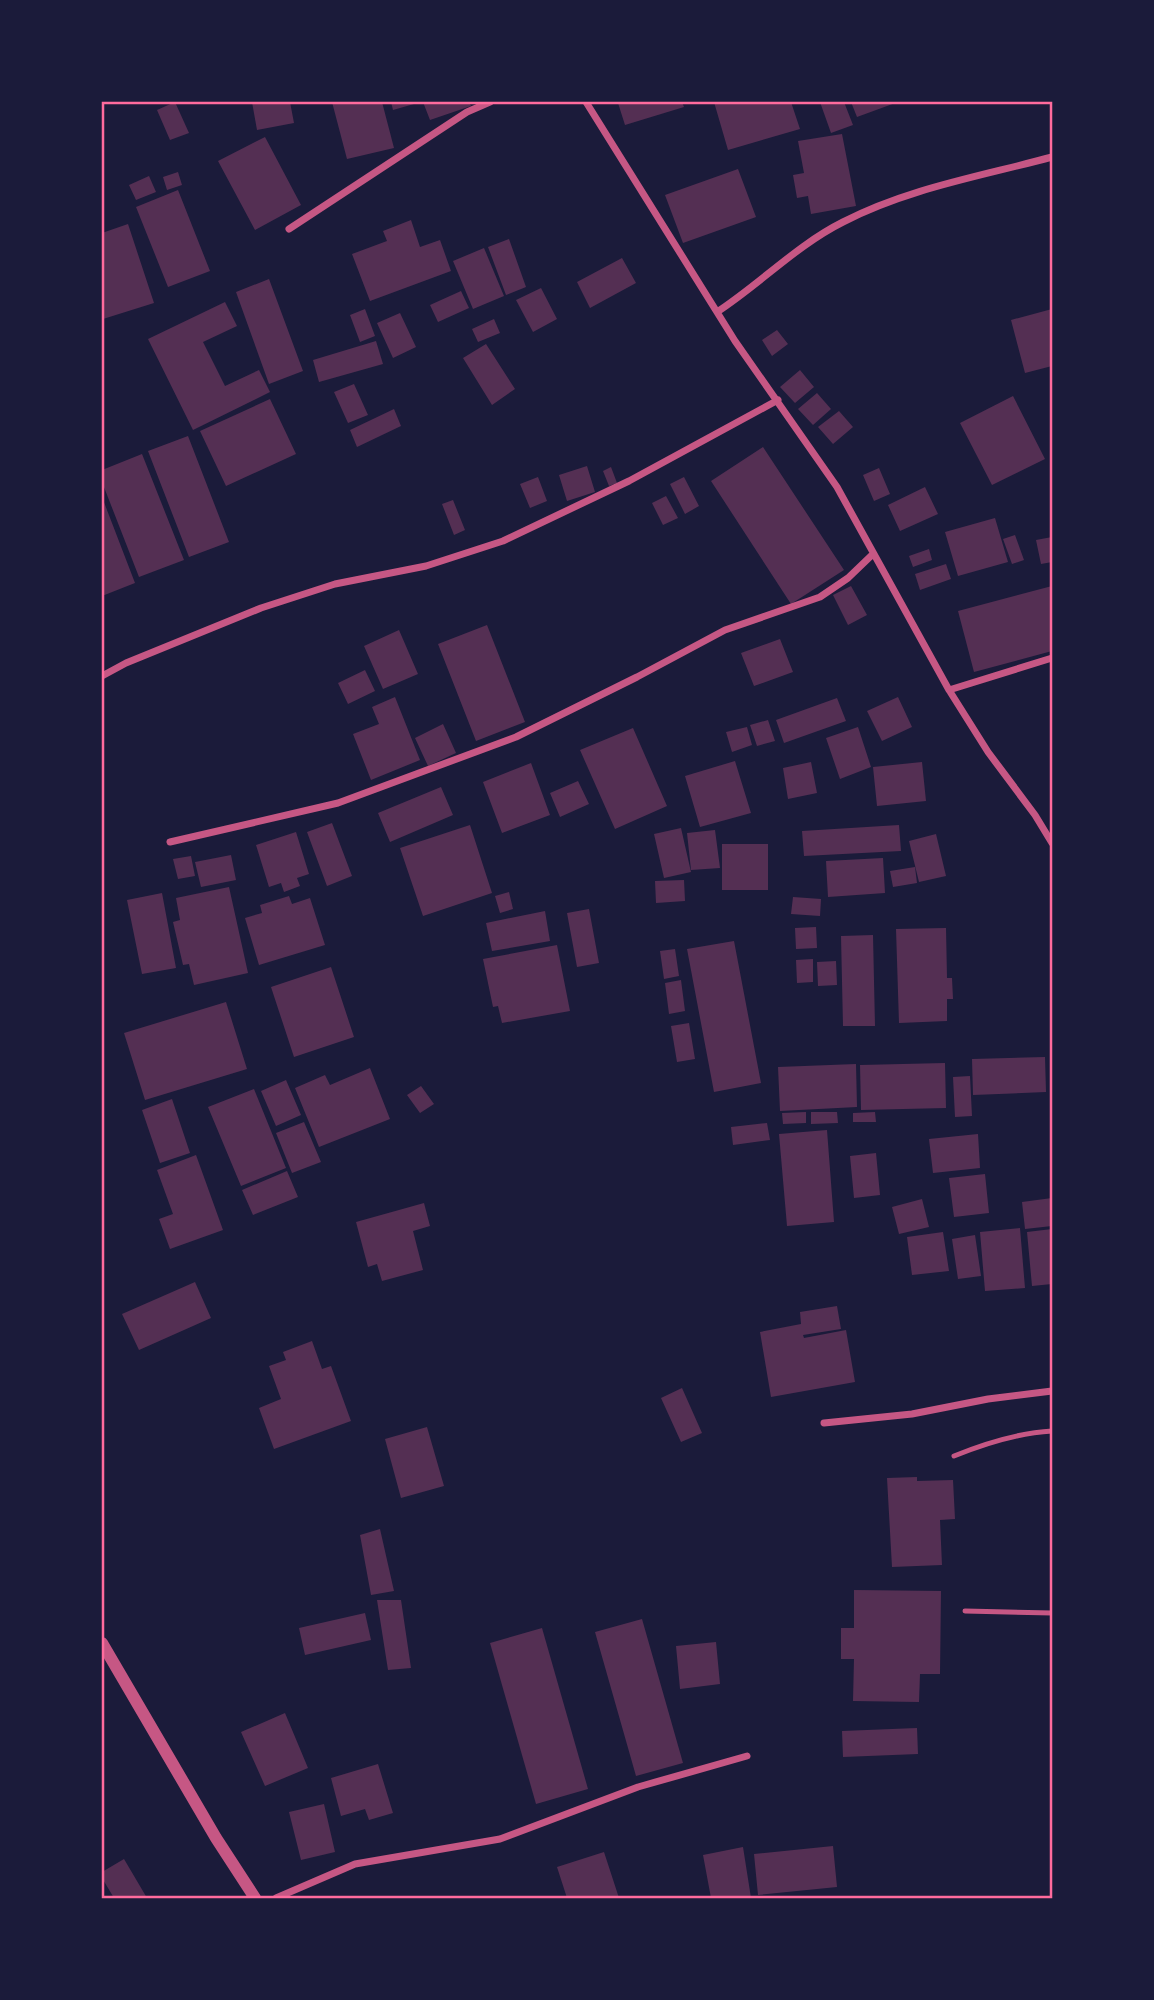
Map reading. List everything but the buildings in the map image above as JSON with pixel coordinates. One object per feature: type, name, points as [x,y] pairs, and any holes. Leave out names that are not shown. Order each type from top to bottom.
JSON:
[{"type":"street","points":[[289,229],[467,112],[490,102]]},
{"type":"street","points":[[586,102],[735,341],[837,487],[949,690],[988,752],[1052,843]]},
{"type":"street","points":[[717,312],[842,222],[891,201],[955,180],[1052,158]]},
{"type":"street","points":[[102,676],[126,663],[261,608],[335,584],[426,566],[503,541],[664,463],[778,400]]},
{"type":"street","points":[[170,842],[338,803],[516,737],[725,630],[820,597],[848,578],[873,554]]},
{"type":"street","points":[[949,690],[1052,658]]},
{"type":"street","points":[[824,1423],[912,1413],[1052,1391]]},
{"type":"street","points":[[102,1643],[216,1838],[255,1899]]},
{"type":"street","points":[[276,1899],[355,1864],[500,1839],[638,1787],[747,1756]]},
{"type":"lane","points":[[954,1456],[979,1446],[1028,1433],[1052,1431]]},
{"type":"lane","points":[[965,1611],[1052,1613]]}]
